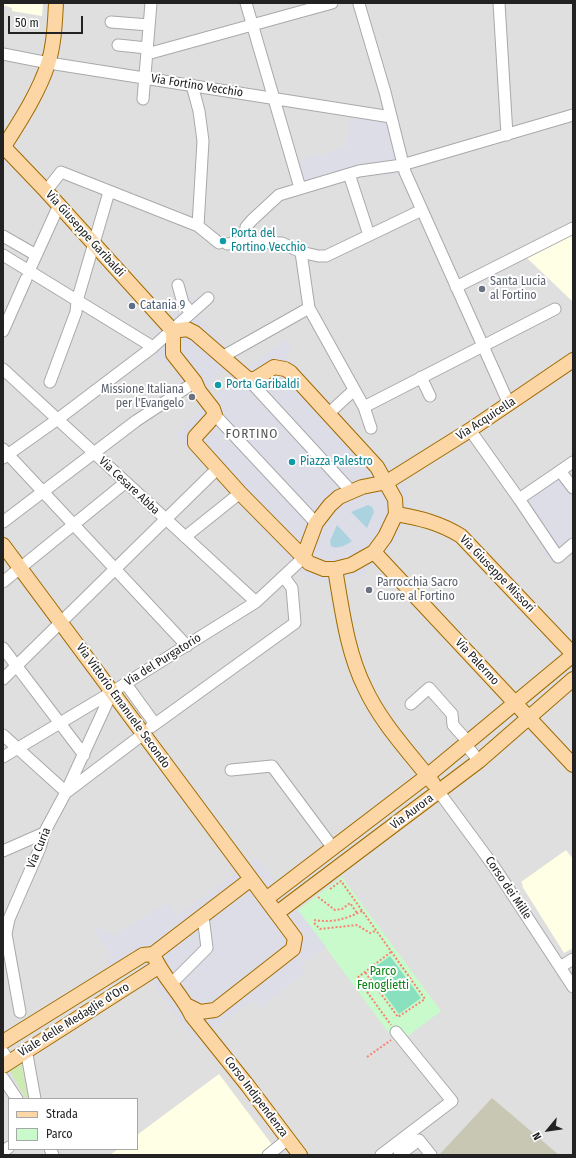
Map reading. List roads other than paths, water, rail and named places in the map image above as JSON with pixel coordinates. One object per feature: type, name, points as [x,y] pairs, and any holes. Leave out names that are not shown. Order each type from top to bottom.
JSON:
[{"type":"main road","points":[[3,147],[39,88],[49,63],[56,3]]},
{"type":"main road","name":"Via Giuseppe Garibaldi","points":[[3,147],[59,205],[169,327]]},
{"type":"main road","points":[[169,327],[195,332],[226,355],[248,379],[255,379],[274,367],[285,369],[332,411],[377,467],[392,479],[395,499],[401,515],[386,537],[378,556],[356,563],[336,576],[316,567],[299,562],[215,472],[195,443],[195,437],[215,415],[213,408],[199,391],[191,385],[173,354],[169,327]]},
{"type":"main road","name":"Via Acquicella","points":[[299,562],[316,523],[330,505],[351,491],[392,479],[470,430],[573,360]]},
{"type":"main road","name":"Via Giuseppe Missori","points":[[401,515],[444,526],[461,536],[573,655]]},
{"type":"main road","name":"Via Vittorio Emanuele Secondo","points":[[3,545],[242,868],[278,913],[295,938],[294,948],[215,1010]]},
{"type":"main road","name":"Via Palermo","points":[[378,556],[573,766]]},
{"type":"main road","points":[[336,576],[342,611],[354,660],[365,688],[380,715],[439,792]]},
{"type":"main road","name":"Via Aurora","points":[[266,899],[427,776],[516,704],[573,655]]},
{"type":"main road","name":"Via Aurora","points":[[278,913],[479,761],[573,679]]},
{"type":"main road","points":[[377,815],[388,830]]},
{"type":"main road","points":[[333,848],[344,863]]},
{"type":"main road","name":"Viale delle Medaglie d'Oro","points":[[5,1060],[26,1050],[146,975],[156,960],[203,916],[251,879]]},
{"type":"main road","name":"Viale delle Medaglie d'Oro","points":[[3,1042],[144,955],[156,960]]},
{"type":"main road","name":"Corso Indipendenza","points":[[156,960],[171,984],[188,1006],[192,1016],[205,1034],[212,1040],[300,1155]]},
{"type":"main road","points":[[188,1006],[200,1012],[215,1010],[210,1027],[212,1040]]},
{"type":"street","points":[[143,99],[151,3]]},
{"type":"street","points":[[246,3],[300,188]]},
{"type":"street","points":[[118,45],[147,51],[252,26],[332,3]]},
{"type":"street","points":[[499,3],[507,135]]},
{"type":"street","points":[[359,4],[391,117],[406,166],[422,210],[509,404]]},
{"type":"street","points":[[111,22],[149,25]]},
{"type":"street","name":"Via Fortino Vecchio","points":[[3,54],[49,63],[391,117]]},
{"type":"street","points":[[192,85],[199,111],[203,141],[198,226]]},
{"type":"street","points":[[244,242],[246,227],[279,195],[300,188],[350,176],[406,166],[573,115]]},
{"type":"street","points":[[46,191],[60,172],[198,226],[223,243],[282,243],[301,252],[318,256],[326,256],[422,210]]},
{"type":"street","points":[[350,176],[369,235]]},
{"type":"street","points":[[50,382],[76,312],[77,301],[109,192]]},
{"type":"street","points":[[3,331],[7,309],[28,275],[59,205]]},
{"type":"street","points":[[456,287],[573,228]]},
{"type":"street","points":[[3,236],[36,255]]},
{"type":"street","points":[[301,252],[309,308],[364,407],[371,428]]},
{"type":"street","points":[[3,255],[28,275],[77,301],[152,347]]},
{"type":"street","points":[[178,286],[183,303],[191,313]]},
{"type":"street","points":[[186,646],[43,491],[5,454],[58,419],[152,347],[169,327],[191,313],[208,298]]},
{"type":"street","points":[[226,355],[309,308]]},
{"type":"street","points":[[364,407],[482,344],[555,309]]},
{"type":"street","name":"Via Cesare Abba","points":[[3,369],[256,602]]},
{"type":"street","points":[[420,377],[430,396]]},
{"type":"street","points":[[248,379],[351,491]]},
{"type":"street","points":[[3,522],[136,421],[191,385]]},
{"type":"street","points":[[332,411],[354,390]]},
{"type":"street","points":[[215,415],[316,523]]},
{"type":"street","points":[[470,430],[558,557],[573,544]]},
{"type":"street","points":[[517,496],[560,471],[572,462]]},
{"type":"street","points":[[560,471],[573,488]]},
{"type":"street","points":[[3,679],[215,472]]},
{"type":"street","points":[[3,582],[126,482]]},
{"type":"street","points":[[185,537],[237,496]]},
{"type":"street","name":"Via del Purgatorio","points":[[3,757],[59,722],[126,684],[256,602],[299,562]]},
{"type":"street","points":[[126,684],[153,726],[295,623],[292,588],[284,577]]},
{"type":"street","points":[[3,648],[84,755]]},
{"type":"street","points":[[411,704],[429,688],[452,714],[453,725],[479,761]]},
{"type":"street","name":"Via Curia","points":[[20,1012],[6,934],[12,908],[40,848],[44,833],[84,755],[112,692]]},
{"type":"street","points":[[3,734],[66,792],[138,738]]},
{"type":"street","points":[[231,770],[272,766],[333,848]]},
{"type":"street","name":"Corso dei Mille","points":[[439,792],[495,868],[571,982]]},
{"type":"street","points":[[3,851],[44,833]]},
{"type":"street","points":[[171,984],[207,948],[203,916]]},
{"type":"street","points":[[560,967],[573,959]]},
{"type":"street","points":[[381,1155],[452,1101],[397,1033]]},
{"type":"street","points":[[26,1050],[35,1098]]},
{"type":"street","points":[[3,1078],[16,1098]]},
{"type":"street","points":[[268,1155],[288,1139]]},
{"type":"street","points":[[399,1155],[419,1140],[430,1155]]},
{"type":"water","points":[[368,505],[372,507],[374,512],[367,528],[351,512]]},
{"type":"water","points":[[337,525],[352,541],[339,547],[334,547],[331,546],[330,541]]},
{"type":"place","name":"Porta del Fortino Vecchio","points":[[223,241]]},
{"type":"place","name":"Santa Lucia al Fortino","points":[[482,289]]},
{"type":"place","name":"Catania 9","points":[[132,306]]},
{"type":"place","name":"Porta Garibaldi","points":[[218,385]]},
{"type":"place","name":"Missione Italiana per l'Evangelo","points":[[192,397]]},
{"type":"place","name":"Piazza Palestro","points":[[292,462]]},
{"type":"place","name":"Parrocchia Sacro Cuore al Fortino","points":[[369,590]]},
{"type":"district","name":"FORTINO","points":[[252,434]]},
{"type":"park label","name":"Parco Fenoglietti","points":[[383,979]]}]
